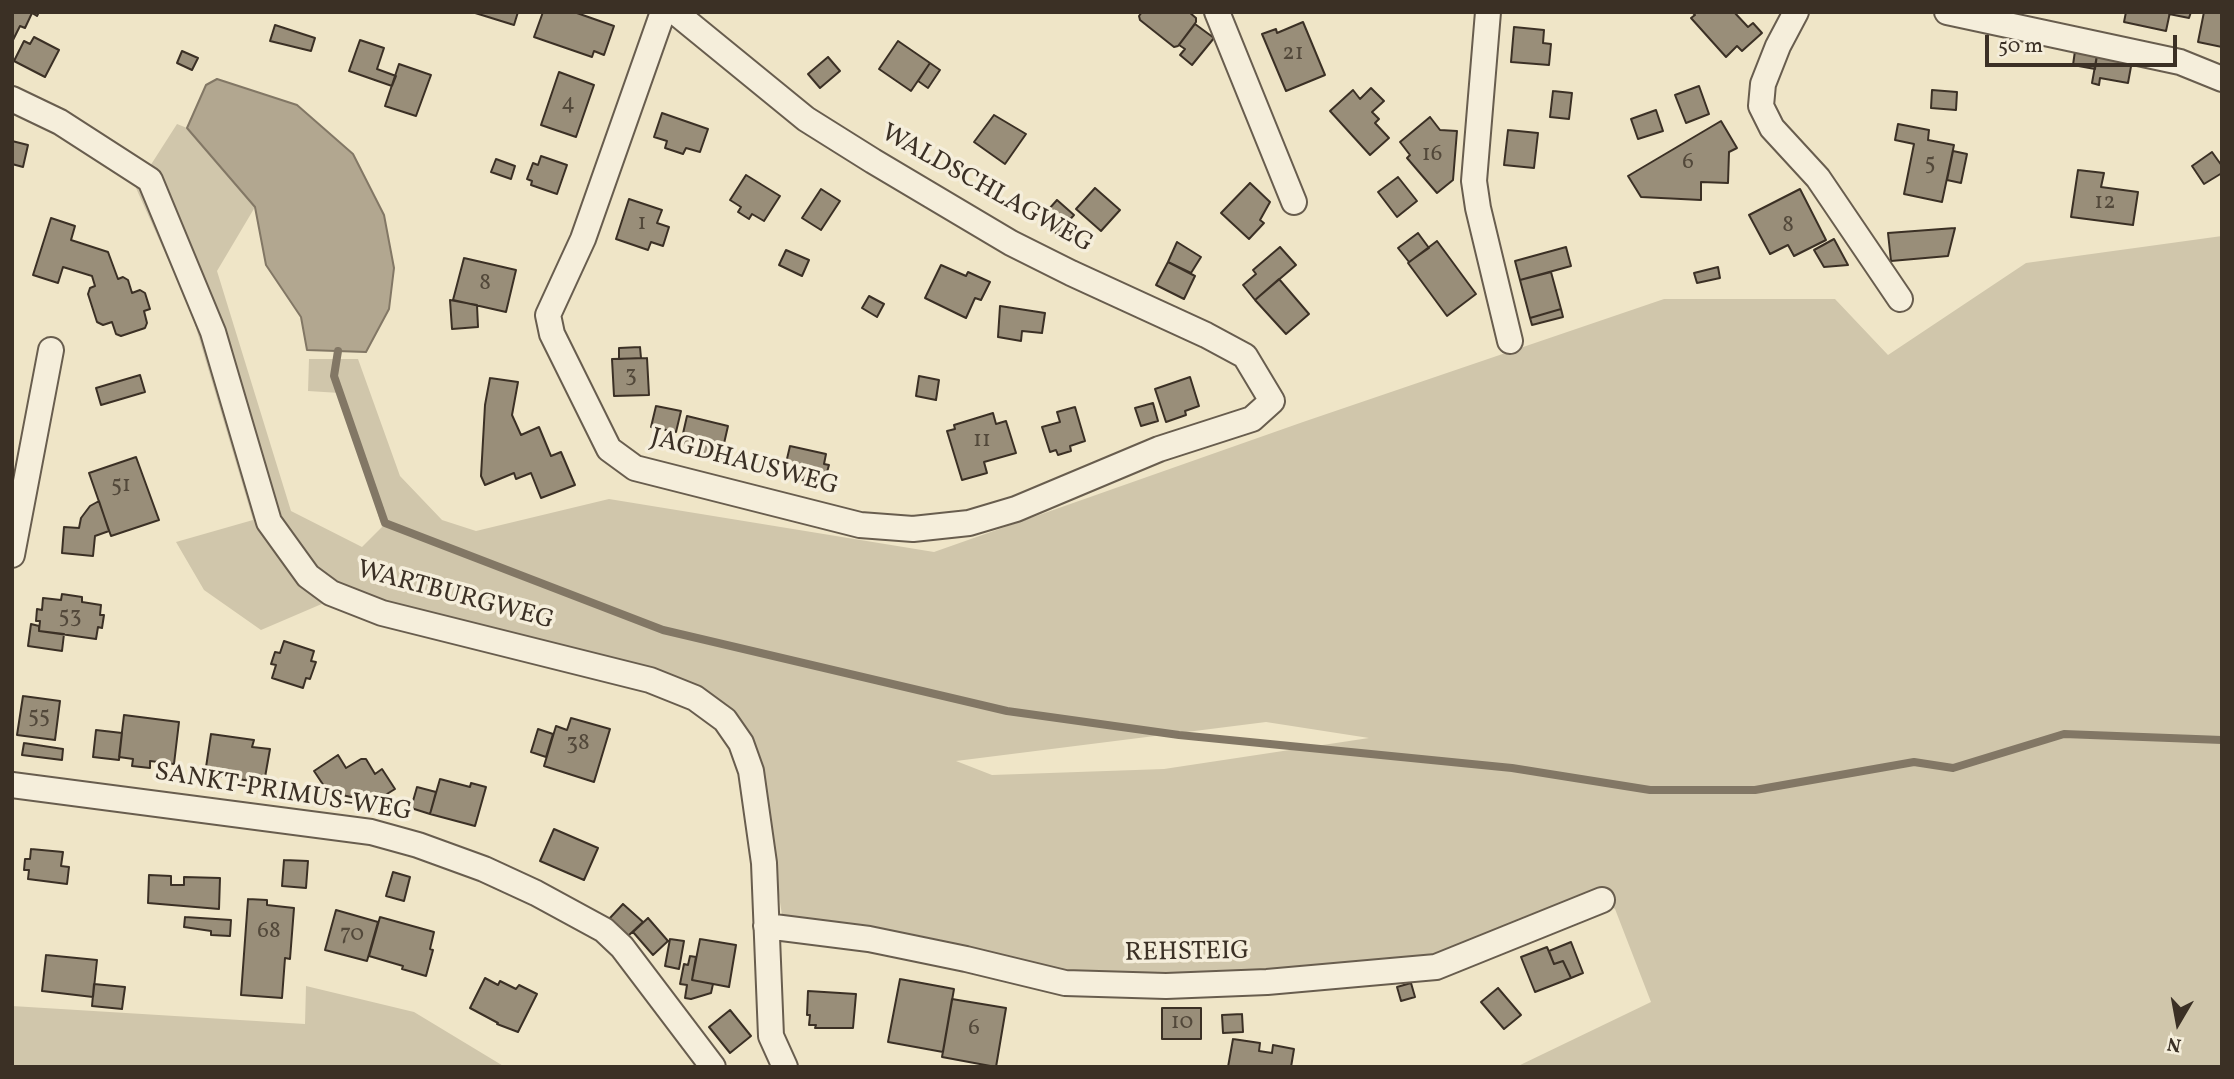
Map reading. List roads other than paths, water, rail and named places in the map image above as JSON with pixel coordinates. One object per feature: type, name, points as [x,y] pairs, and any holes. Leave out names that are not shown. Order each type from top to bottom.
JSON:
[{"type":"street","name":"JAGDHAUSWEG","points":[[663,12],[583,239],[548,315],[552,334],[609,449],[635,468],[860,525],[913,530],[969,523],[1016,509],[1159,449],[1252,419],[1272,401]]},
{"type":"street","name":"WALDSCHLAGWEG","points":[[675,12],[806,119],[873,161],[1011,243],[1245,356],[1272,401]]},
{"type":"street","points":[[1217,12],[1294,202]]},
{"type":"street","points":[[1488,12],[1474,181],[1510,341]]},
{"type":"street","points":[[1796,12],[1778,46],[1763,84],[1761,106],[1772,128],[1818,178],[1900,299]]},
{"type":"street","points":[[1947,12],[2180,62],[2222,79]]},
{"type":"street","name":"WARTBURGWEG","points":[[12,99],[60,122],[150,180],[214,332],[269,523],[308,576],[331,593],[382,612],[650,680],[695,698],[725,720],[741,743],[751,771],[764,863],[771,1036],[785,1067]]},
{"type":"street","points":[[12,555],[51,350]]},
{"type":"street","name":"SANKT-PRIMUS-WEG","points":[[12,785],[371,832],[418,845],[484,869],[536,893],[604,930],[622,947],[713,1067]]},
{"type":"street","name":"REHSTEIG","points":[[766,926],[869,939],[966,959],[1065,984],[1191,985],[1267,982],[1436,968],[1602,900]]},
{"type":"waterway","points":[[338,351],[334,376],[385,523],[663,630],[1007,711],[1179,735],[1512,768],[1650,790],[1755,790],[1914,762],[1953,768],[2064,734],[2222,740]]}]
